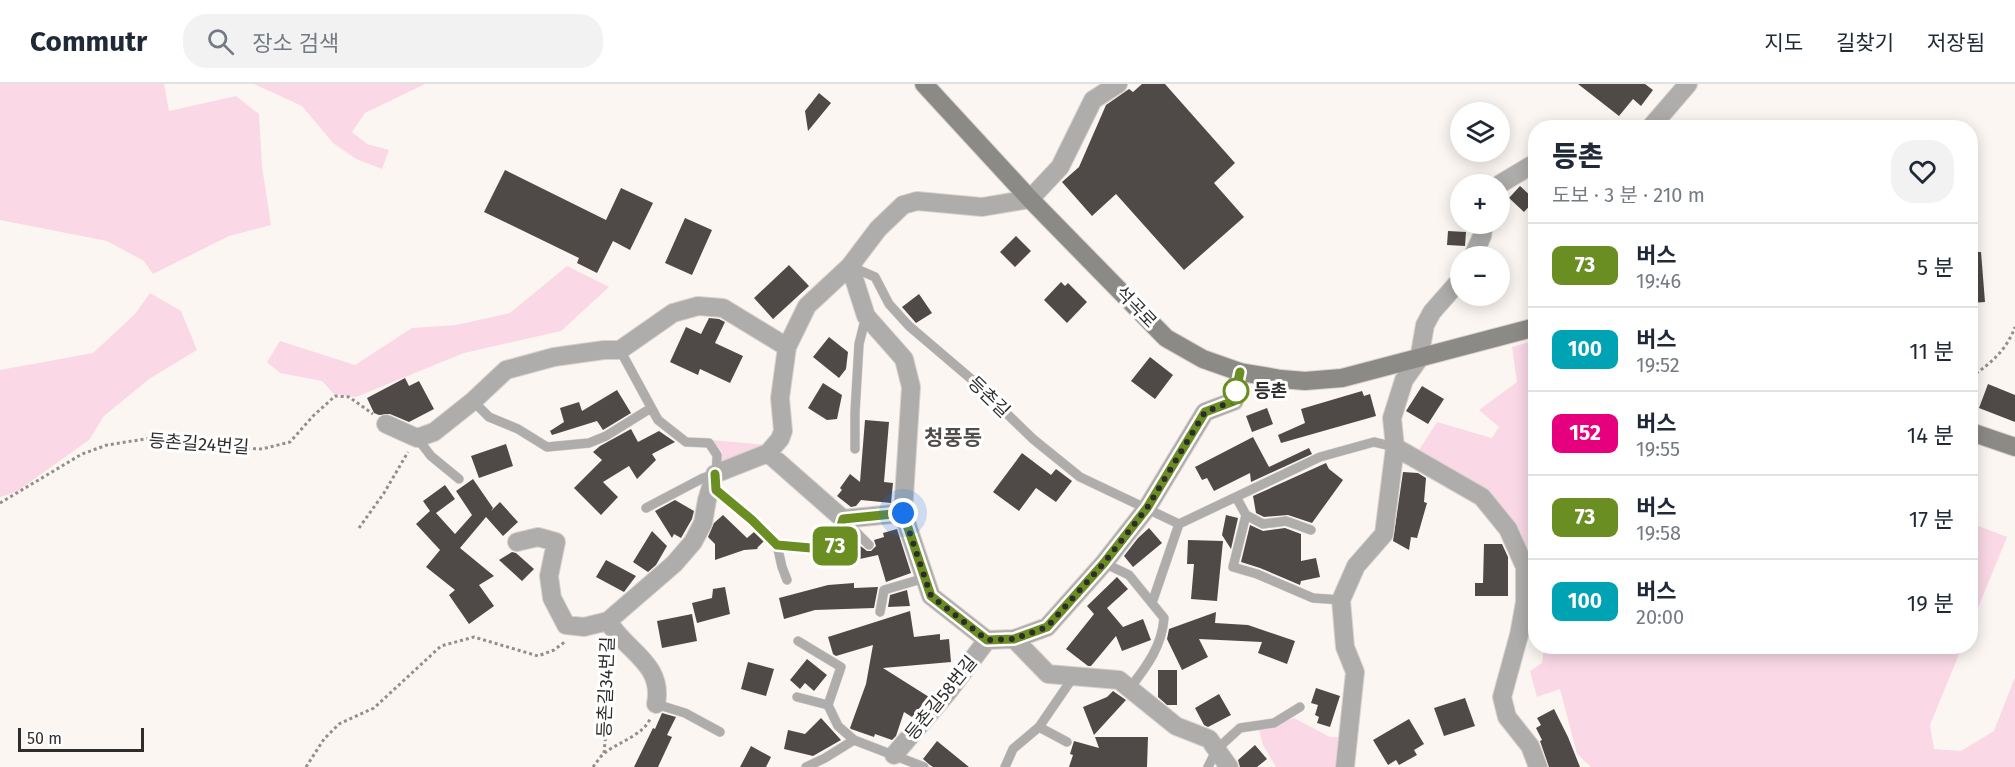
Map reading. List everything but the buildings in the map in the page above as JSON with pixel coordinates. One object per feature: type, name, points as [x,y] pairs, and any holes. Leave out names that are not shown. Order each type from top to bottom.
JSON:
[{"type":"street","name":"석곡로","points":[[924,84],[1030,199],[1166,338],[1190,353],[1240,372],[1305,381],[1342,378],[1528,329]]},
{"type":"street","points":[[715,474],[768,453],[780,439],[783,431],[780,398],[787,347],[807,306],[850,266],[878,229],[903,205],[917,201],[982,207],[1030,199],[1060,167],[1093,100],[1118,84]]},
{"type":"street","points":[[1657,120],[1688,84]]},
{"type":"street","points":[[1510,178],[1528,167]]},
{"type":"street","points":[[850,266],[866,316],[904,358],[911,387],[903,513],[931,596],[987,640],[1014,639],[1047,627],[1104,563],[1147,508],[1205,412],[1234,401],[1240,372]]},
{"type":"street","points":[[1345,767],[1355,672],[1345,647],[1341,600],[1356,566],[1384,534],[1395,447],[1392,418],[1404,380],[1419,359],[1425,325],[1432,312],[1450,292]]},
{"type":"street","points":[[386,424],[417,438],[434,432],[473,401],[506,370],[554,357],[620,350],[672,313],[698,306],[723,308],[787,347]]},
{"type":"street","points":[[1978,434],[2015,447]]},
{"type":"street","points":[[1395,447],[1482,497],[1508,529],[1525,567],[1525,602],[1519,635],[1502,697],[1507,717],[1530,746],[1538,767]]},
{"type":"street","points":[[768,453],[843,519],[903,513]]},
{"type":"street","name":"등촌길34번길","points":[[517,542],[538,537],[556,542],[549,576],[552,598],[566,625],[584,627],[608,621],[674,564],[693,542],[703,523],[715,474]]},
{"type":"street","name":"등촌길34번길","points":[[608,621],[615,633],[652,670],[658,692],[656,704]]},
{"type":"street","points":[[1014,639],[1048,674],[1119,680],[1176,726],[1209,739],[1230,767]]},
{"type":"street","name":"등촌길58번길","points":[[894,756],[948,692],[987,640]]},
{"type":"lane","name":"등촌길","points":[[850,266],[875,277],[889,304],[909,326],[970,378],[1033,439],[1080,477],[1179,524]]},
{"type":"lane","points":[[855,449],[859,344],[866,316]]},
{"type":"lane","points":[[620,350],[658,420],[686,442],[709,443],[717,455],[716,490],[752,520],[777,545],[787,580]]},
{"type":"lane","points":[[473,401],[489,417],[518,429],[547,447],[589,443],[606,436],[651,408]]},
{"type":"lane","points":[[417,438],[431,456],[459,479]]},
{"type":"lane","points":[[1152,603],[1179,524],[1320,457],[1374,442],[1395,447]]},
{"type":"lane","points":[[646,508],[715,474]]},
{"type":"lane","points":[[1236,497],[1246,515],[1263,524],[1286,521],[1311,530]]},
{"type":"lane","points":[[1246,515],[1233,567],[1257,574],[1312,598],[1341,600]]},
{"type":"lane","points":[[777,545],[834,550],[843,519],[869,545]]},
{"type":"lane","points":[[1104,563],[1129,575],[1164,618],[1163,630],[1152,659],[1130,688]]},
{"type":"lane","points":[[880,612],[884,590],[925,578]]},
{"type":"lane","points":[[797,697],[828,705],[841,667],[798,641]]},
{"type":"lane","points":[[1005,767],[1013,749],[1039,727],[1074,676]]},
{"type":"lane","points":[[656,704],[685,713],[720,732]]},
{"type":"lane","name":"등촌길58번길","points":[[828,705],[838,726],[854,740],[924,767]]},
{"type":"lane","points":[[1208,767],[1217,749],[1240,728],[1274,723],[1300,707]]},
{"type":"lane","points":[[1039,727],[1067,742]]},
{"type":"lane","points":[[806,767],[854,740]]},
{"type":"path","points":[[1978,372],[1992,363],[2009,344],[2015,327]]},
{"type":"path","name":"등촌길24번길","points":[[0,503],[82,454],[107,445],[158,437],[190,446],[262,449],[290,442],[335,396],[349,397],[386,424]]},
{"type":"path","points":[[359,528],[384,493],[417,438]]},
{"type":"path","name":"등촌길34번길","points":[[604,753],[610,687],[608,621]]},
{"type":"path","name":"등촌길34번길","points":[[306,767],[324,739],[339,724],[374,708],[441,646],[474,638],[538,656],[554,651],[584,627]]},
{"type":"path","name":"등촌길34번길","points":[[593,767],[604,753],[649,723],[656,704]]},
{"type":"shaded area","points":[[0,84],[164,84],[169,111],[236,96],[259,114],[262,166],[271,225],[229,236],[153,274],[144,261],[107,241],[0,220]]},
{"type":"shaded area","points":[[254,84],[425,84],[365,113],[352,132],[367,144],[389,150],[382,169],[356,159],[333,143],[302,106]]},
{"type":"shaded area","points":[[567,266],[609,287],[561,331],[464,353],[356,397],[334,394],[322,381],[280,373],[267,362],[280,341],[355,365],[412,328],[456,325],[510,313]]},
{"type":"shaded area","points":[[150,293],[181,311],[197,350],[149,379],[104,416],[89,440],[16,492],[0,497],[0,370],[93,353],[135,314]]},
{"type":"shaded area","points":[[1528,342],[1528,558],[1525,557],[1485,493],[1419,450],[1437,422],[1492,438],[1499,427],[1479,410],[1517,382],[1512,347]]},
{"type":"shaded area","points":[[712,440],[766,445],[721,466],[722,452]]},
{"type":"shaded area","points":[[1978,526],[2007,537],[1978,608]]},
{"type":"shaded area","points":[[1543,654],[1959,654],[1930,725],[1934,749],[1961,751],[1994,731],[2015,677],[2015,767],[1591,767],[1577,754],[1560,689],[1537,697],[1530,671],[1542,663]]},
{"type":"shaded area","points":[[1294,718],[1330,737],[1343,737],[1339,767],[1276,767],[1263,745],[1259,730]]},
{"type":"bus line","name":"73","points":[[715,474],[716,490],[752,520],[777,545],[834,550],[843,519],[903,513],[931,596],[987,640],[1014,639],[1047,627],[1104,563],[1147,508],[1205,412],[1234,401],[1240,372]]},
{"type":"place","name":"등촌","points":[[1236,391]]},
{"type":"district","name":"청풍동","points":[[953,438]]},
{"type":"route","points":[[903,513],[931,596],[987,640],[1014,639],[1047,627],[1104,563],[1147,508],[1205,412],[1234,401],[1237,387],[1236,391]]}]
